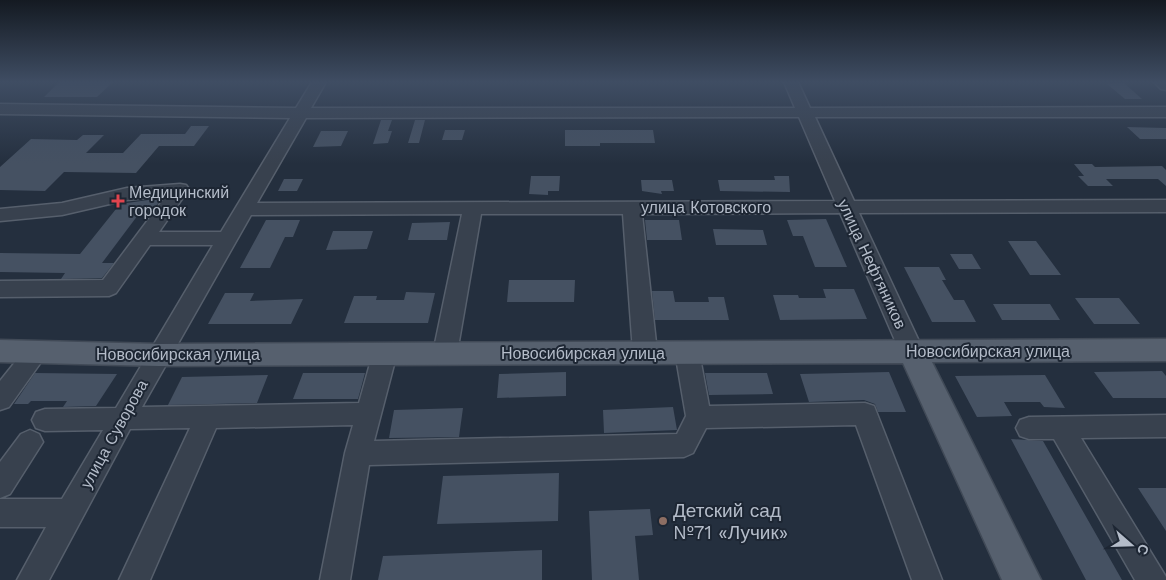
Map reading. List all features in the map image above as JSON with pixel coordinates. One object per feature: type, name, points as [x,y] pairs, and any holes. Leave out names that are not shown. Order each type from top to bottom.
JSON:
[{"type":"main road","name":"Новосибирская улица","points":[[0,351],[159,355],[1166,350]]},
{"type":"main road","name":"улица Нефтяников","points":[[912,352],[1022,580]]},
{"type":"street","points":[[5,109],[302,113],[1166,112]]},
{"type":"street","name":"улица Суворова","points":[[32,580],[159,355],[304,109]]},
{"type":"street","name":"улица Нефтяников","points":[[805,109],[845,207],[912,352]]},
{"type":"street","points":[[0,216],[25,211],[62,209],[127,194],[180,189],[109,288],[0,289]]},
{"type":"street","name":"улица Котовского","points":[[246,209],[1166,206]]},
{"type":"street","points":[[445,353],[473,208]]},
{"type":"street","points":[[632,208],[645,352]]},
{"type":"street","points":[[144,238],[229,239]]},
{"type":"street","points":[[0,400],[36,352]]},
{"type":"street","points":[[358,453],[684,445],[699,418],[687,352]]},
{"type":"street","points":[[335,580],[358,453],[385,353]]},
{"type":"street","points":[[45,420],[207,419],[368,414]]},
{"type":"street","points":[[699,418],[865,414],[927,580]]},
{"type":"street","points":[[134,580],[207,419]]},
{"type":"street","points":[[1029,428],[1166,426]]},
{"type":"street","points":[[1061,428],[1152,580]]},
{"type":"street","points":[[0,486],[30,442]]},
{"type":"street","points":[[0,514],[70,513]]},
{"type":"building","points":[[381,120],[392,120],[388,131],[392,131],[388,143],[373,144]]},
{"type":"building","points":[[415,120],[425,120],[419,143],[408,143]]},
{"type":"building","points":[[191,126],[209,126],[194,146],[159,146],[136,173],[64,172],[45,191],[0,190],[0,167],[31,139],[77,140],[83,135],[104,135],[86,153],[123,153],[141,134],[185,134]]},
{"type":"building","points":[[1127,127],[1166,128],[1166,139],[1140,139]]},
{"type":"building","points":[[445,130],[465,130],[462,140],[442,140]]},
{"type":"building","points":[[565,130],[653,130],[655,143],[600,143],[600,146],[565,146]]},
{"type":"building","points":[[321,131],[348,131],[341,146],[313,147]]},
{"type":"building","points":[[1074,164],[1092,164],[1095,167],[1162,166],[1166,170],[1166,186],[1158,179],[1106,179],[1113,186],[1088,186],[1078,176],[1084,176]]},
{"type":"building","points":[[531,176],[560,176],[559,191],[548,191],[548,195],[529,194]]},
{"type":"building","points":[[774,176],[789,176],[790,192],[720,191],[718,180],[775,180]]},
{"type":"building","points":[[284,179],[303,179],[297,191],[278,191]]},
{"type":"building","points":[[641,180],[672,180],[674,191],[661,191],[662,194],[642,191]]},
{"type":"building","points":[[162,198],[150,214],[138,215],[102,263],[114,263],[102,278],[61,279],[65,273],[0,272],[0,253],[80,254],[120,204]]},
{"type":"building","points":[[826,219],[847,267],[815,267],[803,236],[793,236],[787,220]]},
{"type":"building","points":[[266,220],[300,220],[293,237],[285,237],[270,268],[240,268]]},
{"type":"building","points":[[645,220],[679,220],[682,240],[647,240]]},
{"type":"building","points":[[450,222],[447,240],[408,240],[412,223]]},
{"type":"building","points":[[713,229],[763,230],[767,245],[716,245]]},
{"type":"building","points":[[333,231],[373,231],[367,249],[326,250]]},
{"type":"building","points":[[1008,241],[1036,241],[1061,275],[1030,275]]},
{"type":"building","points":[[950,254],[972,254],[981,269],[959,269]]},
{"type":"building","points":[[904,267],[939,267],[946,280],[942,280],[954,300],[964,300],[976,322],[932,322]]},
{"type":"building","points":[[509,280],[575,280],[574,302],[507,302]]},
{"type":"building","points":[[823,289],[854,289],[867,319],[780,320],[773,295],[798,295],[799,298],[826,298]]},
{"type":"building","points":[[652,291],[673,291],[675,302],[709,302],[708,297],[724,297],[729,320],[655,320]]},
{"type":"building","points":[[406,292],[435,293],[428,323],[344,323],[354,296],[377,296],[376,300],[404,300]]},
{"type":"building","points":[[225,293],[254,293],[250,301],[303,299],[291,324],[208,324]]},
{"type":"building","points":[[1075,298],[1119,298],[1140,324],[1094,324]]},
{"type":"building","points":[[993,304],[1050,304],[1060,320],[1002,320]]},
{"type":"building","points":[[1162,371],[1166,376],[1166,398],[1113,398],[1094,372]]},
{"type":"building","points":[[566,372],[566,396],[497,398],[499,374]]},
{"type":"building","points":[[889,372],[906,412],[878,412],[875,404],[864,400],[809,402],[800,374]]},
{"type":"building","points":[[35,373],[117,374],[96,406],[63,407],[67,401],[31,401],[28,404],[14,404]]},
{"type":"building","points":[[303,373],[365,373],[358,399],[293,399]]},
{"type":"building","points":[[705,373],[767,373],[773,394],[709,395]]},
{"type":"building","points":[[268,375],[257,403],[168,405],[182,377]]},
{"type":"building","points":[[1045,375],[1065,408],[1044,407],[1040,402],[1004,402],[1012,416],[977,417],[955,376]]},
{"type":"building","points":[[673,407],[677,430],[604,433],[603,410]]},
{"type":"building","points":[[463,408],[459,437],[389,438],[394,410]]},
{"type":"building","points":[[1011,439],[1043,441],[1122,580],[1086,580]]},
{"type":"building","points":[[559,473],[558,521],[437,524],[443,476]]},
{"type":"building","points":[[1138,488],[1166,488],[1166,531]]},
{"type":"building","points":[[650,509],[653,535],[635,536],[639,580],[592,580],[589,511]]},
{"type":"building","points":[[542,550],[542,580],[378,580],[383,556]]},
{"type":"place","name":"Медицинский городок","points":[[118,201]]},
{"type":"place","name":"Детский сад №71 «Лучик»","points":[[663,521]]}]
